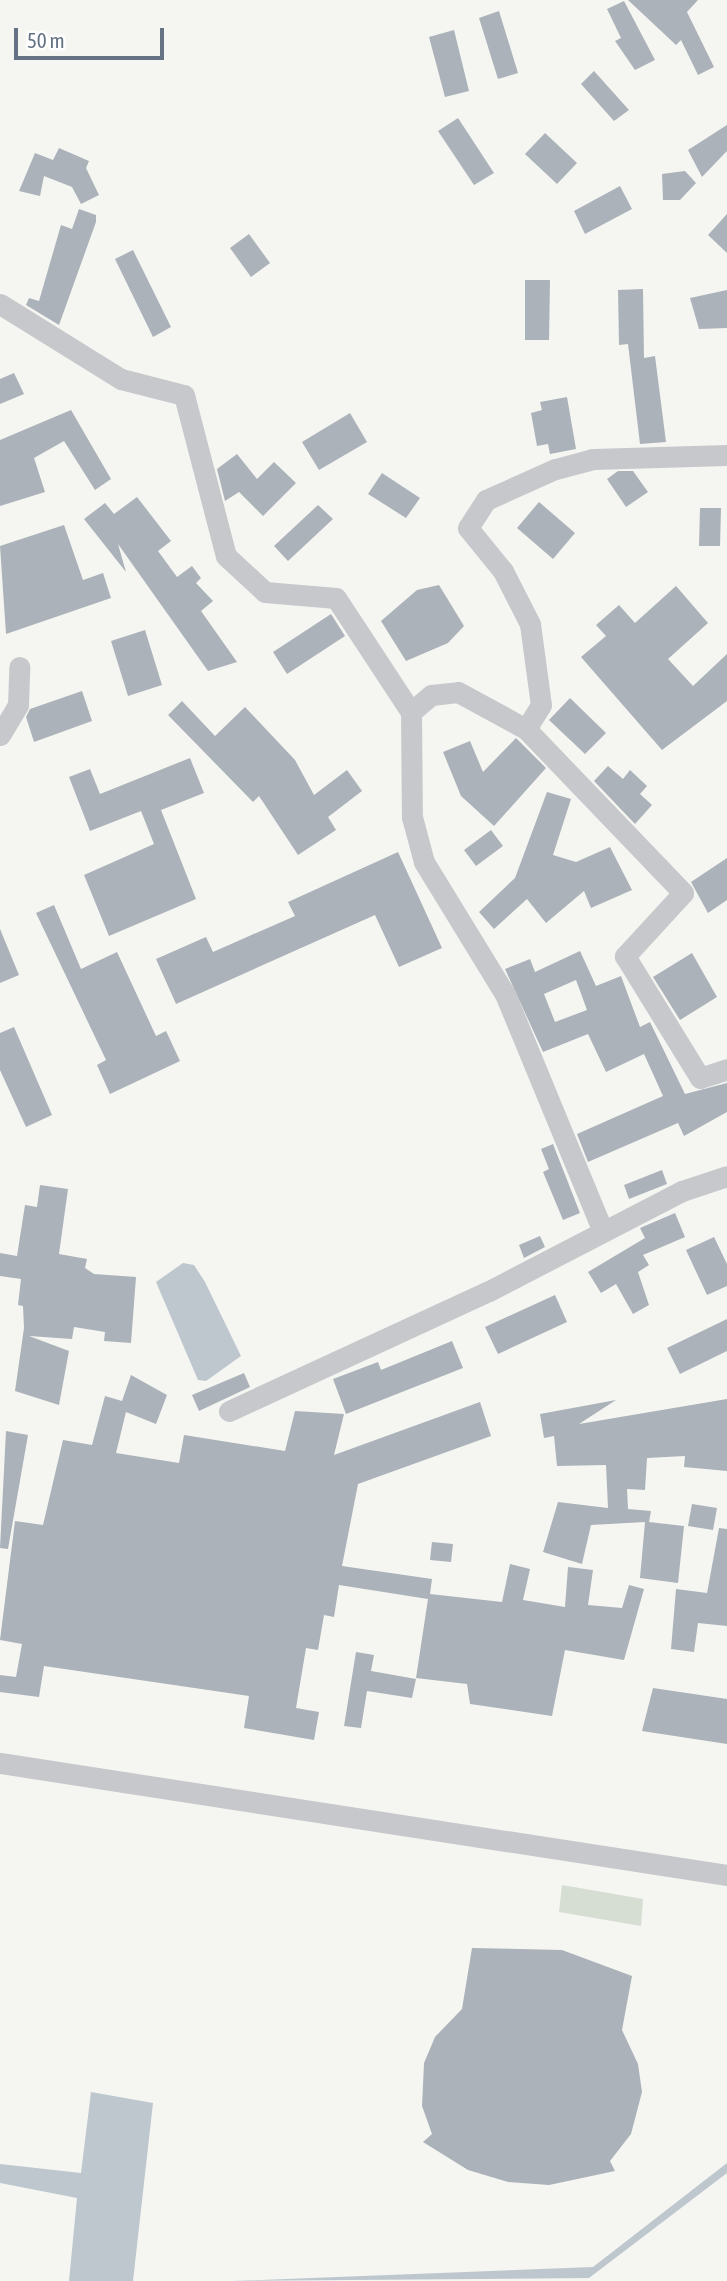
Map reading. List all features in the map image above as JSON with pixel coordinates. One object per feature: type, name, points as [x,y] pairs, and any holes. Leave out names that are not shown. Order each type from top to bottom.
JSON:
[{"type":"street","points":[[0,304],[111,375],[184,395],[201,478],[226,556],[265,592],[336,598],[411,712],[412,817],[424,862],[505,995],[603,1232]]},
{"type":"street","points":[[526,729],[541,705],[542,679],[530,624],[503,570],[468,528],[486,500],[593,459],[727,455]]},
{"type":"street","points":[[0,735],[18,705],[19,667]]},
{"type":"street","points":[[411,712],[431,695],[458,692],[526,729],[683,893],[625,956],[700,1078],[727,1069]]},
{"type":"street","points":[[229,1411],[603,1232],[727,1176]]},
{"type":"street","points":[[0,1763],[727,1874]]},
{"type":"shaded area","points":[[183,1263],[194,1265],[205,1282],[241,1356],[206,1381],[198,1380],[156,1282]]},
{"type":"shaded area","points":[[562,1885],[643,1899],[641,1926],[559,1912]]},
{"type":"shaded area","points":[[91,2092],[153,2103],[133,2281],[69,2281],[77,2198],[0,2183],[0,2164],[81,2173]]},
{"type":"shaded area","points":[[727,2163],[727,2173],[589,2278],[232,2281],[593,2267]]},
{"type":"building","points":[[628,0],[698,0],[687,12],[714,67],[698,75],[681,40],[676,45]]},
{"type":"building","points":[[624,1],[655,60],[635,70],[615,41],[621,38],[607,9]]},
{"type":"building","points":[[499,11],[518,73],[498,79],[479,18]]},
{"type":"building","points":[[454,30],[469,91],[445,97],[429,37]]},
{"type":"building","points":[[594,71],[629,110],[614,121],[581,84]]},
{"type":"building","points":[[458,118],[494,173],[474,185],[438,131]]},
{"type":"building","points":[[727,125],[727,151],[702,177],[688,150]]},
{"type":"building","points":[[545,133],[577,163],[557,184],[525,154]]},
{"type":"building","points":[[59,148],[89,161],[86,168],[99,195],[81,204],[72,187],[44,176],[40,196],[19,191],[35,153],[53,160]]},
{"type":"building","points":[[685,171],[696,183],[680,200],[663,200],[662,174]]},
{"type":"building","points":[[620,186],[632,209],[585,234],[574,211]]},
{"type":"building","points":[[79,209],[96,215],[96,222],[59,325],[26,305],[29,298],[39,301],[61,225],[72,229]]},
{"type":"building","points":[[727,214],[727,253],[708,235]]},
{"type":"building","points":[[249,234],[270,263],[251,277],[230,248]]},
{"type":"building","points":[[133,250],[171,327],[153,337],[115,259]]},
{"type":"building","points":[[525,280],[550,280],[549,340],[525,340]]},
{"type":"building","points":[[643,289],[644,358],[655,356],[666,442],[640,444],[628,344],[619,345],[618,290]]},
{"type":"building","points":[[727,290],[727,328],[699,329],[690,298]]},
{"type":"building","points":[[14,373],[24,394],[0,404],[0,379]]},
{"type":"building","points":[[567,397],[576,449],[550,454],[548,444],[537,446],[531,413],[542,410],[540,402]]},
{"type":"building","points":[[71,410],[111,479],[95,490],[64,441],[34,458],[45,492],[0,506],[0,440]]},
{"type":"building","points":[[350,413],[367,442],[319,470],[302,442]]},
{"type":"building","points":[[237,454],[257,479],[274,462],[296,483],[263,516],[239,492],[225,501],[217,469]]},
{"type":"building","points":[[618,471],[633,471],[648,492],[626,507],[607,479]]},
{"type":"building","points":[[382,473],[420,498],[406,518],[368,494]]},
{"type":"building","points":[[137,497],[171,541],[158,551],[177,577],[192,566],[201,578],[196,583],[213,601],[201,611],[237,662],[208,671],[118,544],[126,572],[84,519],[105,503],[114,514]]},
{"type":"building","points":[[539,502],[575,533],[553,559],[517,528]]},
{"type":"building","points":[[318,505],[333,519],[288,561],[274,546]]},
{"type":"building","points":[[700,508],[721,508],[720,546],[699,546]]},
{"type":"building","points":[[64,525],[83,580],[103,573],[111,598],[6,634],[0,546]]},
{"type":"building","points":[[439,585],[464,626],[448,643],[406,661],[381,621],[417,590]]},
{"type":"building","points":[[676,586],[708,623],[668,659],[693,686],[727,654],[727,701],[662,750],[581,657],[606,636],[596,625],[619,605],[635,623]]},
{"type":"building","points":[[331,614],[345,636],[287,674],[273,652]]},
{"type":"building","points":[[145,630],[162,685],[128,696],[111,641]]},
{"type":"building","points":[[82,691],[92,721],[34,742],[26,717],[30,709]]},
{"type":"building","points":[[570,698],[606,733],[585,754],[549,720]]},
{"type":"building","points":[[182,701],[215,736],[245,707],[295,760],[314,795],[347,770],[362,791],[328,817],[336,830],[298,855],[259,796],[253,802],[168,715]]},
{"type":"building","points":[[516,738],[546,768],[494,826],[461,796],[443,752],[470,741],[483,772]]},
{"type":"building","points":[[190,758],[204,793],[161,810],[196,899],[109,936],[84,875],[154,844],[141,811],[90,831],[69,777],[90,769],[100,794]]},
{"type":"building","points":[[608,766],[623,779],[630,770],[647,786],[640,794],[652,805],[635,824],[594,781]]},
{"type":"building","points":[[547,792],[571,799],[553,855],[576,862],[610,847],[632,890],[591,908],[584,891],[546,923],[527,899],[494,929],[479,912],[515,878]]},
{"type":"building","points":[[491,830],[503,846],[476,866],[464,850]]},
{"type":"building","points":[[398,852],[442,948],[399,967],[375,915],[176,1004],[156,959],[206,937],[213,952],[295,916],[288,902]]},
{"type":"building","points":[[727,858],[727,900],[708,913],[691,882]]},
{"type":"building","points":[[54,905],[81,969],[117,952],[156,1036],[166,1031],[180,1061],[110,1094],[97,1065],[106,1060],[36,913]]},
{"type":"building","points":[[0,929],[19,975],[0,983]]},
{"type":"building","points":[[580,951],[596,986],[621,976],[640,1027],[650,1022],[685,1094],[727,1083],[727,1112],[684,1136],[678,1123],[588,1162],[577,1134],[663,1096],[644,1054],[606,1072],[588,1034],[543,1052],[505,969],[530,959],[535,972]],"holes":[[[576,980],[587,1010],[555,1022],[544,994]]]},
{"type":"building","points":[[692,953],[717,997],[680,1020],[653,977]]},
{"type":"building","points":[[14,1027],[52,1115],[26,1127],[0,1070],[0,1033]]},
{"type":"building","points":[[553,1144],[580,1213],[563,1220],[543,1172],[549,1169],[541,1149]]},
{"type":"building","points":[[662,1170],[667,1184],[629,1199],[624,1185]]},
{"type":"building","points":[[40,1185],[68,1189],[59,1254],[87,1259],[85,1268],[94,1274],[136,1277],[131,1343],[104,1341],[105,1332],[74,1327],[72,1339],[29,1336],[69,1351],[59,1405],[15,1391],[24,1328],[23,1306],[18,1305],[21,1279],[0,1276],[0,1253],[17,1256],[25,1205],[37,1207]]},
{"type":"building","points":[[675,1213],[685,1237],[643,1255],[649,1265],[638,1272],[649,1305],[633,1314],[616,1284],[601,1293],[588,1272],[645,1238],[640,1228]]},
{"type":"building","points":[[540,1236],[545,1247],[524,1258],[519,1245]]},
{"type":"building","points":[[714,1237],[727,1264],[727,1286],[707,1295],[686,1250]]},
{"type":"building","points":[[555,1295],[567,1322],[498,1354],[485,1327]]},
{"type":"building","points":[[727,1319],[727,1351],[680,1374],[667,1348]]},
{"type":"building","points":[[452,1341],[463,1368],[346,1414],[333,1379],[378,1362],[381,1370]]},
{"type":"building","points":[[244,1373],[250,1387],[199,1411],[192,1395]]},
{"type":"building","points":[[131,1375],[167,1395],[156,1424],[126,1412],[116,1453],[179,1463],[184,1435],[285,1451],[295,1411],[344,1414],[334,1455],[480,1402],[491,1436],[358,1484],[342,1566],[432,1579],[430,1594],[502,1602],[510,1564],[530,1569],[523,1600],[565,1607],[568,1567],[593,1570],[588,1605],[622,1608],[629,1585],[644,1589],[624,1660],[565,1650],[552,1716],[470,1704],[467,1684],[416,1678],[428,1599],[339,1585],[334,1617],[324,1615],[318,1650],[306,1648],[296,1708],[319,1712],[314,1740],[244,1728],[249,1696],[44,1666],[39,1697],[0,1692],[0,1675],[16,1677],[22,1644],[0,1640],[15,1521],[43,1525],[63,1440],[92,1445],[105,1396],[122,1401]]},
{"type":"building","points":[[727,1399],[727,1471],[684,1467],[685,1456],[647,1458],[645,1490],[627,1489],[628,1509],[651,1511],[649,1522],[684,1526],[678,1583],[640,1578],[645,1522],[591,1525],[582,1564],[543,1552],[558,1502],[608,1508],[606,1465],[557,1466],[554,1436],[544,1438],[540,1414],[616,1400],[579,1424]]},
{"type":"building","points":[[6,1431],[28,1435],[8,1549],[0,1548]]},
{"type":"building","points":[[692,1504],[717,1508],[713,1530],[688,1526]]},
{"type":"building","points":[[719,1528],[727,1529],[727,1626],[698,1623],[694,1652],[671,1649],[676,1589],[707,1593]]},
{"type":"building","points":[[432,1542],[453,1544],[451,1562],[430,1560]]},
{"type":"building","points":[[356,1652],[374,1655],[371,1671],[416,1679],[412,1698],[367,1691],[361,1728],[344,1726]]},
{"type":"building","points":[[653,1688],[727,1699],[727,1744],[642,1731]]},
{"type":"building","points":[[472,1948],[562,1950],[632,1976],[622,2030],[638,2064],[642,2092],[631,2134],[610,2161],[615,2171],[549,2185],[508,2182],[468,2170],[423,2142],[432,2134],[422,2106],[424,2063],[435,2037],[462,2009]]}]
